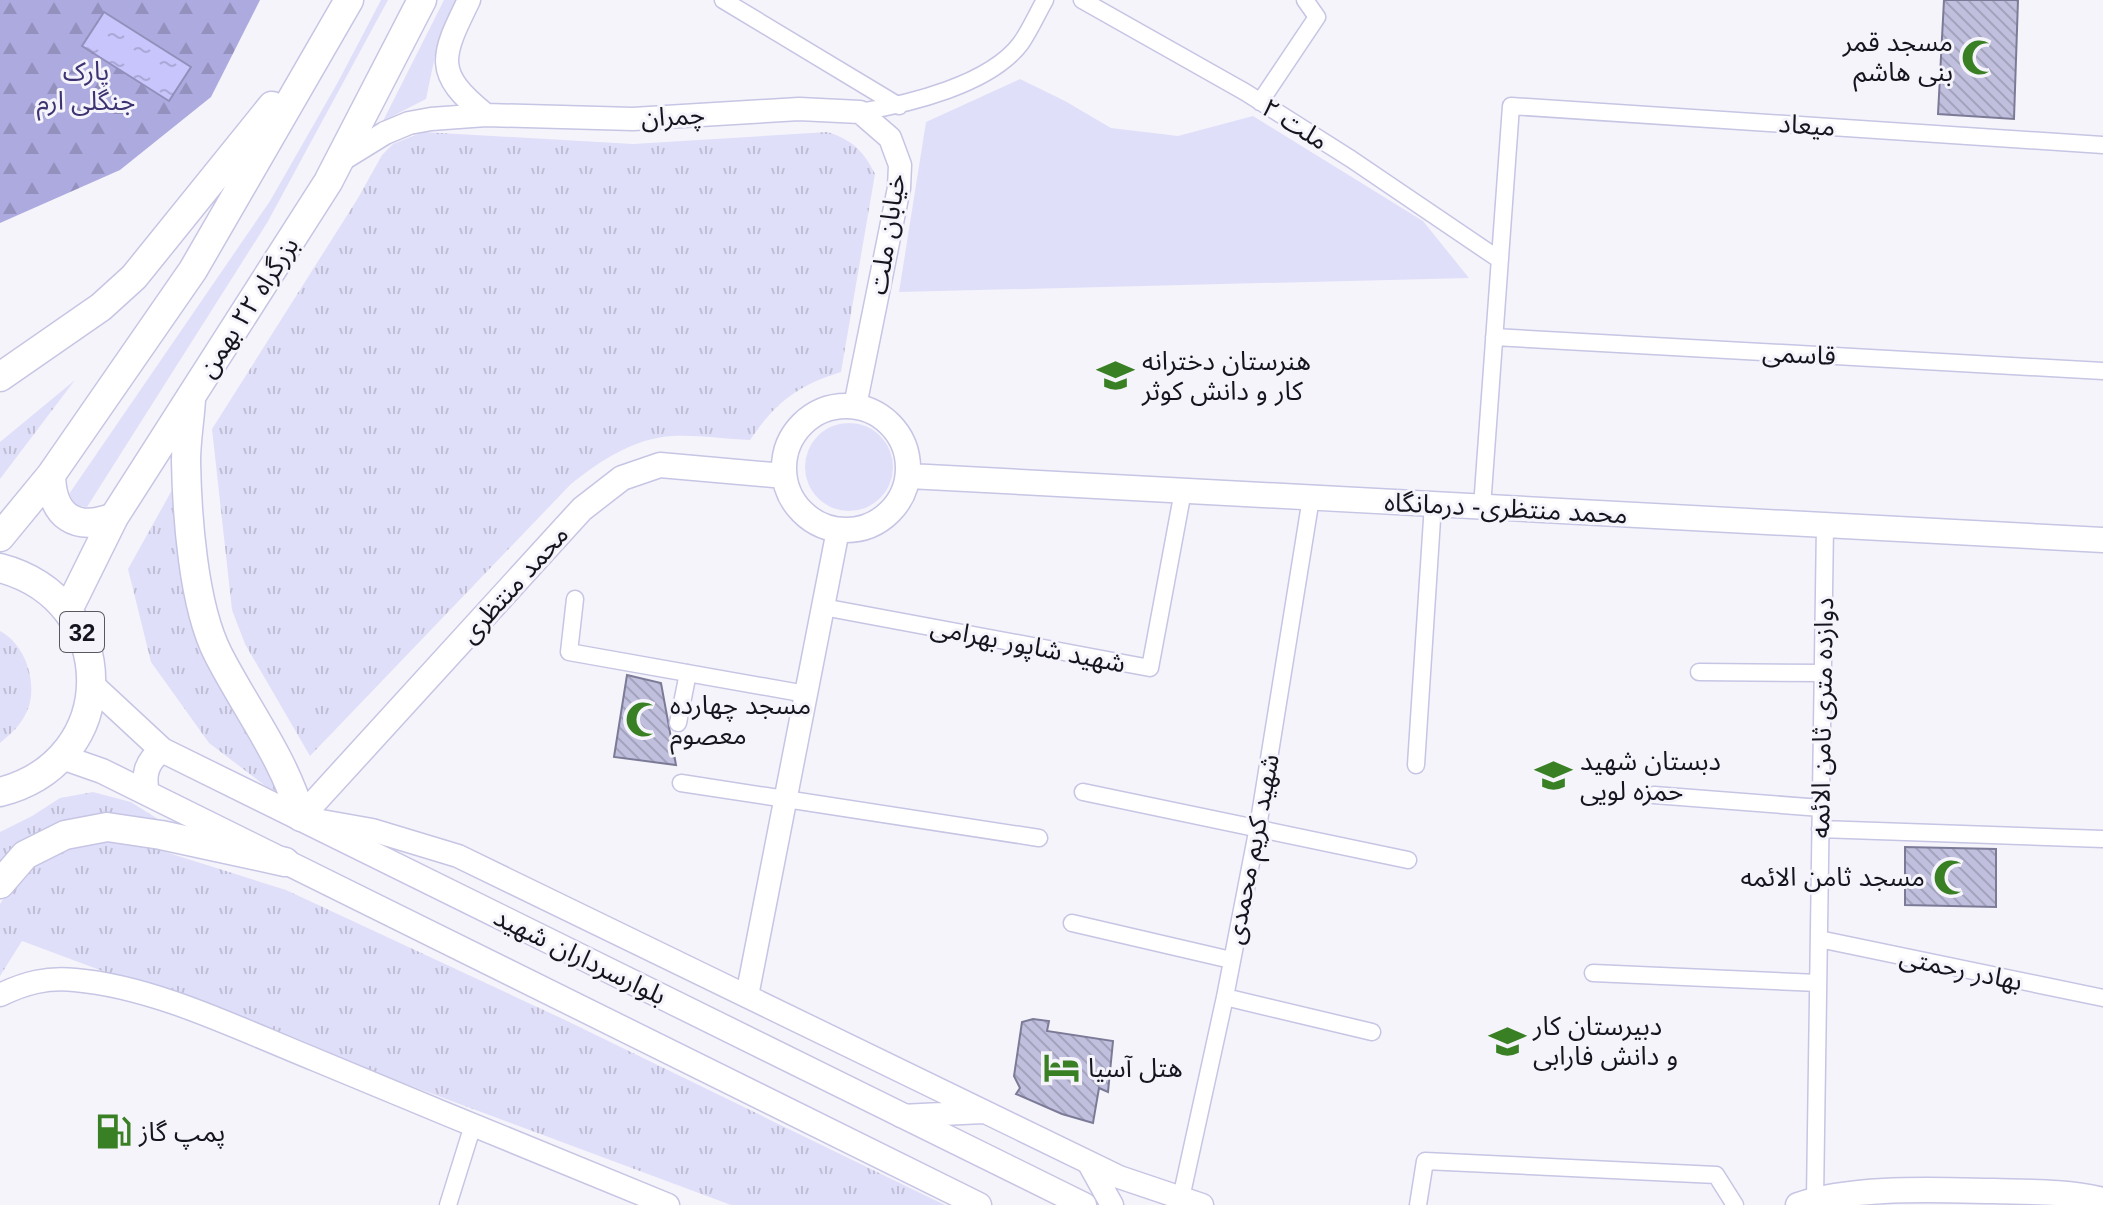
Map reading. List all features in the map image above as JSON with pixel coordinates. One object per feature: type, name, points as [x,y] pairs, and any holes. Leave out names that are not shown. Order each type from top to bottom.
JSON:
[{"type":"highway","points":[[0,537],[51,475],[193,270],[349,0]]},
{"type":"highway","name":"بزرگراه ۲۲ بهمن","points":[[68,610],[114,517],[328,182],[422,0]]},
{"type":"highway","points":[[0,377],[101,307],[134,277],[335,27]]},
{"type":"highway","points":[[192,393],[186,459],[192,545],[203,615],[216,652],[272,746],[293,788],[301,817]]},
{"type":"highway","points":[[51,475],[52,495],[61,511],[77,522],[96,524],[114,517]]},
{"type":"highway","name":"32","points":[[0,568],[27,577],[49,591],[68,610],[86,645],[92,685],[88,711],[78,735],[62,757],[43,774],[19,787],[0,792]]},
{"type":"highway","points":[[0,884],[25,855],[65,835],[107,827],[161,835],[285,862]]},
{"type":"main road","points":[[855,406],[871,410],[897,430],[905,444],[909,476],[905,492],[885,518],[855,530],[838,530],[822,526],[796,506],[784,476],[788,444],[808,418],[831,408],[855,406]]},
{"type":"main road","name":"محمد منتظری","points":[[301,817],[582,509],[622,478],[660,465],[784,476]]},
{"type":"main road","name":"محمد منتظری- درمانگاه","points":[[909,476],[2103,540]]},
{"type":"main road","name":"بلوارسرداران شهید","points":[[92,685],[162,750],[1084,1205]]},
{"type":"main road","points":[[147,793],[145,774],[148,764],[162,750]]},
{"type":"main road","name":"بلوارسرداران شهید","points":[[62,757],[102,771],[979,1205]]},
{"type":"main road","points":[[1807,1202],[1906,1190],[2033,1192],[2103,1200]]},
{"type":"street","points":[[469,0],[445,58],[449,78],[461,96],[486,115]]},
{"type":"street","points":[[723,0],[899,106]]},
{"type":"street","points":[[860,112],[899,106],[940,94],[994,66],[1020,45],[1045,0]]},
{"type":"street","name":"ملت ۲","points":[[1082,0],[1260,102],[1351,159],[1500,260]]},
{"type":"street","points":[[1260,102],[1317,17],[1305,0]]},
{"type":"street","name":"میعاد","points":[[1500,260],[1511,106],[2103,145]]},
{"type":"street","name":"چمران","points":[[338,162],[385,133],[409,123],[431,119],[486,115],[633,119],[799,109],[860,112]]},
{"type":"street","name":"خیابان ملت","points":[[855,406],[899,188],[900,165],[890,138],[860,112]]},
{"type":"street","points":[[1482,507],[1500,260]]},
{"type":"street","name":"قاسمی","points":[[1494,337],[2103,371]]},
{"type":"street","name":"شهید شاپور بهرامی","points":[[823,607],[1150,668],[1183,491]]},
{"type":"street","name":"شهید کریم محمدی","points":[[1191,1202],[1231,960],[1258,827],[1311,498]]},
{"type":"street","points":[[1416,765],[1433,504]]},
{"type":"street","name":"دوازده متری ثامن الائمه","points":[[1807,1202],[1818,983],[1825,525]]},
{"type":"street","points":[[747,996],[838,530]]},
{"type":"street","points":[[575,599],[569,652],[806,694]]},
{"type":"street","points":[[1699,672],[1823,673]]},
{"type":"street","points":[[678,723],[688,673]]},
{"type":"street","points":[[681,783],[1039,838]]},
{"type":"street","points":[[1083,792],[1408,860]]},
{"type":"street","points":[[1654,795],[1821,808]]},
{"type":"street","points":[[301,817],[372,830],[458,856],[1119,1177],[1191,1202]]},
{"type":"street","points":[[1820,829],[2103,839]]},
{"type":"street","points":[[1072,923],[1231,960]]},
{"type":"street","name":"بهادر رحمتی","points":[[1819,939],[2103,998]]},
{"type":"street","points":[[1593,973],[1818,983]]},
{"type":"street","points":[[0,995],[24,984],[50,979],[128,989],[208,1016],[668,1205]]},
{"type":"street","points":[[1225,997],[1372,1032]]},
{"type":"street","points":[[901,1116],[985,1112]]},
{"type":"street","points":[[448,1205],[473,1125]]},
{"type":"street","points":[[1418,1205],[1425,1161],[1716,1175],[1735,1205]]},
{"type":"street","points":[[1088,1162],[1112,1205]]},
{"type":"green space","name":"پارک جنگلی ارم","points":[[0,0],[260,0],[211,97],[120,170],[0,223]]},
{"type":"green space","points":[[381,0],[388,0],[267,223],[87,507],[76,506],[69,494],[270,201]]},
{"type":"green space","points":[[444,0],[456,0],[436,51],[426,99],[383,121]]},
{"type":"green space","points":[[1020,79],[1111,128],[1178,136],[1253,116],[1423,221],[1469,278],[899,292],[926,122]]},
{"type":"green space","points":[[423,132],[633,144],[827,132],[850,142],[861,152],[875,174],[841,372],[812,383],[789,397],[769,415],[750,440],[692,436],[659,438],[618,452],[582,475],[310,756],[245,644],[232,610],[212,429],[382,155],[393,144]]},
{"type":"green space","points":[[75,380],[0,479],[0,442]]},
{"type":"green space","points":[[849,423],[866,427],[880,436],[889,450],[893,467],[889,484],[880,498],[866,507],[849,511],[832,507],[818,498],[809,484],[805,467],[809,450],[818,436],[832,427]]},
{"type":"green space","points":[[177,481],[187,592],[200,649],[282,793],[267,787],[209,743],[151,662],[128,569]]},
{"type":"green space","points":[[0,631],[22,654],[30,676],[31,698],[26,714],[0,743]]},
{"type":"green space","points":[[93,792],[131,802],[172,828],[120,816],[72,818],[14,846],[0,861],[0,832],[60,798]]},
{"type":"green space","points":[[87,841],[134,842],[286,890],[563,1019],[945,1205],[731,1205],[22,941],[0,976],[0,904],[18,876],[46,857]]},
{"type":"water","points":[[104,12],[191,67],[169,101],[82,46]]},
{"type":"building","name":"مسجد قمر بنی هاشم","points":[[1944,0],[2018,0],[2014,119],[1938,114]]},
{"type":"building","name":"مسجد چهارده معصوم","points":[[627,675],[661,683],[676,765],[614,757]]},
{"type":"building","name":"مسجد ثامن الائمه","points":[[1905,847],[1996,849],[1996,907],[1905,905]]},
{"type":"building","name":"هتل آسیا","points":[[1033,1019],[1049,1021],[1047,1031],[1113,1041],[1108,1092],[1099,1088],[1093,1123],[1062,1114],[1016,1094],[1020,1088],[1014,1076],[1022,1022]]},
{"type":"place","name":"مسجد قمر بنی هاشم","points":[[1979,57]]},
{"type":"place","name":"هنرستان دخترانه کار و دانش کوثر","points":[[1116,376]]},
{"type":"place","name":"مسجد چهارده معصوم","points":[[644,720]]},
{"type":"place","name":"دبستان شهید حمزه لویی","points":[[1554,776]]},
{"type":"place","name":"مسجد ثامن الائمه","points":[[1951,877]]},
{"type":"place","name":"دبیرستان کار و دانش فارابی","points":[[1507,1041]]},
{"type":"place","name":"هتل آسیا","points":[[1062,1068]]},
{"type":"place","name":"پمپ گاز","points":[[113,1132]]}]
